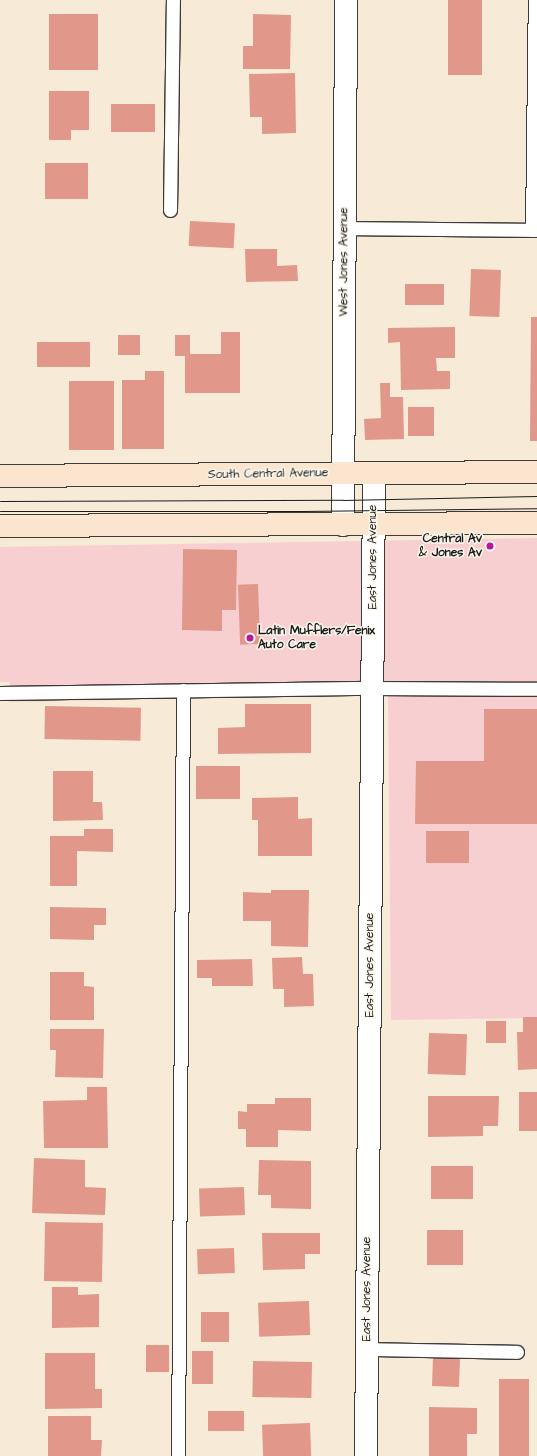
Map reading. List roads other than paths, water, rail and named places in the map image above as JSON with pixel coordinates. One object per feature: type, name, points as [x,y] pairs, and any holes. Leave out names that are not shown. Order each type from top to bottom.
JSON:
[{"type":"main road","name":"South Central Avenue","points":[[0,476],[537,472]]},
{"type":"main road","points":[[0,526],[537,523]]},
{"type":"street","name":"West Jones Avenue","points":[[343,525],[342,473],[346,0]]},
{"type":"street","name":"East Jones Avenue","points":[[366,1456],[374,473]]},
{"type":"lane","points":[[170,210],[173,0]]},
{"type":"lane","points":[[344,228],[535,230],[535,0]]},
{"type":"lane","points":[[0,693],[372,688],[537,690]]},
{"type":"lane","points":[[178,1456],[183,690]]},
{"type":"lane","points":[[367,1349],[517,1352]]},
{"type":"tram line","points":[[0,501],[343,500],[537,496]]},
{"type":"tram line","points":[[0,511],[304,511],[537,508]]},
{"type":"place","name":"Central Av & Jones Av","points":[[490,546]]},
{"type":"place","name":"Latin Mufflers/Fenix Auto Care","points":[[250,638]]}]
